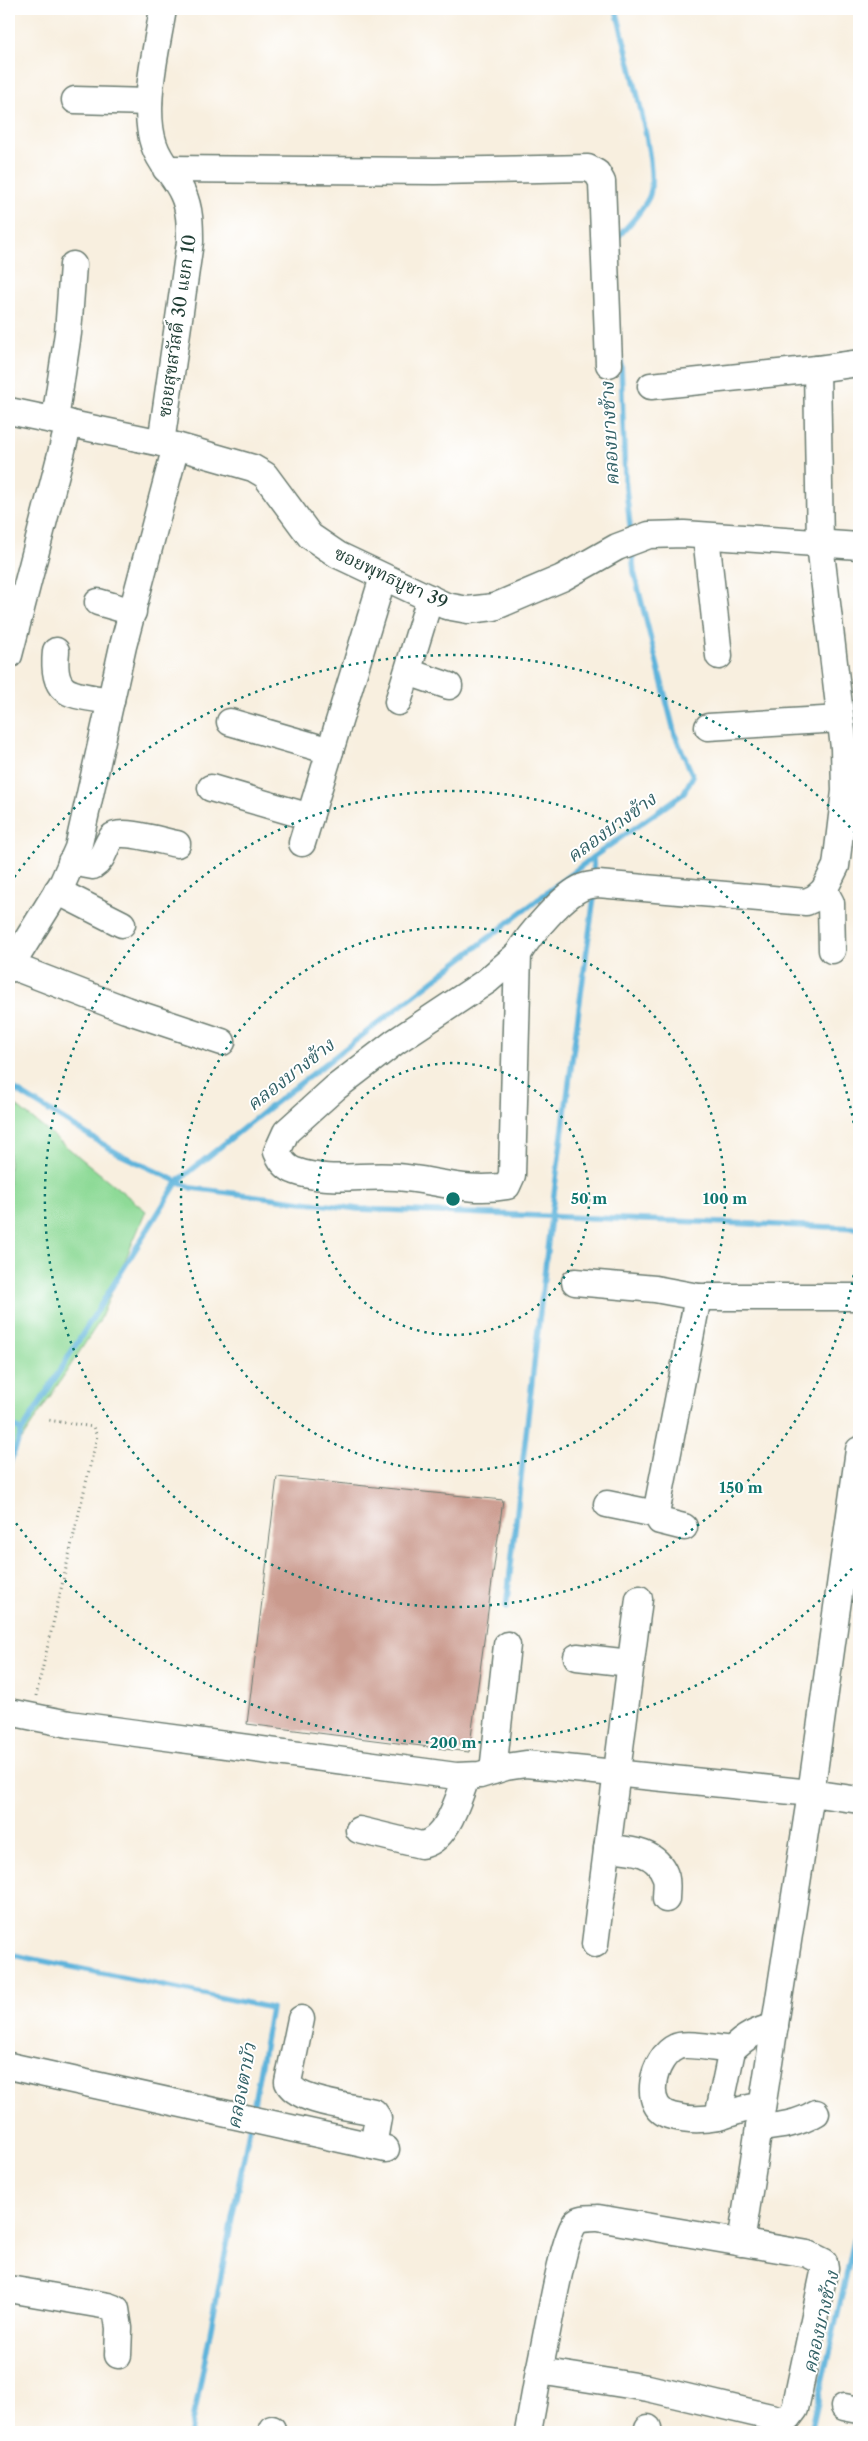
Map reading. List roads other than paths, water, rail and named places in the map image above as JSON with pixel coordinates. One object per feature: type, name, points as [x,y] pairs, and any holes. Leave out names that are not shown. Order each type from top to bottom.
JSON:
[{"type":"street","name":"ซอยสุขสวัสดิ์ 30 แยก 10","points":[[9,967],[57,891],[78,848],[133,612],[168,445],[190,242],[190,215],[183,194],[166,169],[153,143],[149,102],[163,9]]},
{"type":"street","points":[[75,100],[149,102]]},
{"type":"street","points":[[166,169],[435,172],[588,168],[597,173],[602,182],[609,364]]},
{"type":"street","points":[[9,655],[62,422],[73,265]]},
{"type":"street","points":[[651,386],[859,363]]},
{"type":"street","points":[[518,954],[512,1175],[507,1186],[476,1190],[397,1177],[334,1178],[294,1171],[281,1162],[278,1152],[286,1132],[335,1088],[395,1042],[487,982],[518,954],[528,936],[570,894],[591,885],[806,902],[815,898],[824,890],[836,866],[845,791],[840,719],[820,544],[817,369]]},
{"type":"street","name":"ซอยพุทธบูชา 39","points":[[9,411],[168,445],[253,468],[270,481],[310,536],[338,555],[446,606],[468,610],[494,607],[562,578],[617,547],[648,535],[706,536],[859,546]]},
{"type":"street","points":[[706,536],[719,656]]},
{"type":"street","points":[[302,843],[383,577]]},
{"type":"street","points":[[398,702],[430,598]]},
{"type":"street","points":[[98,602],[133,612]]},
{"type":"street","points":[[56,651],[54,670],[58,684],[64,690],[74,694],[111,700]]},
{"type":"street","points":[[408,672],[449,686]]},
{"type":"street","points":[[708,727],[840,719]]},
{"type":"street","points":[[230,722],[330,751]]},
{"type":"street","points":[[211,788],[310,817]]},
{"type":"street","points":[[71,862],[93,866],[100,861],[112,837],[118,834],[135,835],[177,844]]},
{"type":"street","points":[[824,890],[832,903],[832,950]]},
{"type":"street","points":[[57,891],[122,924]]},
{"type":"street","points":[[9,967],[126,1010],[222,1042]]},
{"type":"street","points":[[575,1282],[655,1290],[698,1297],[859,1297]]},
{"type":"street","points":[[684,1526],[660,1521],[656,1514],[698,1297]]},
{"type":"street","points":[[741,2243],[811,1793],[859,1450]]},
{"type":"street","points":[[607,1504],[656,1514]]},
{"type":"street","points":[[595,1944],[638,1599]]},
{"type":"street","points":[[493,1771],[507,1646]]},
{"type":"street","points":[[577,1657],[630,1663]]},
{"type":"street","points":[[20,1714],[69,1724],[456,1776],[480,1775],[526,1764],[811,1793],[859,1800]]},
{"type":"street","points":[[358,1830],[421,1845],[427,1844],[439,1836],[467,1776]]},
{"type":"street","points":[[607,1848],[637,1851],[654,1859],[665,1875],[666,1899]]},
{"type":"street","points":[[9,2066],[379,2147],[378,2118],[374,2112],[326,2102],[299,2094],[291,2088],[288,2082],[301,2019]]},
{"type":"street","points":[[718,2117],[732,2050],[754,2032],[775,2026]]},
{"type":"street","points":[[732,2050],[678,2045],[669,2050],[663,2058],[655,2077],[652,2097],[658,2110],[671,2116],[700,2120],[718,2117],[746,2106],[760,2117],[782,2126],[805,2119],[816,2113]]},
{"type":"street","points":[[528,2432],[539,2371],[558,2276],[572,2228],[576,2222],[582,2219],[598,2218],[808,2254],[824,2262],[825,2268],[795,2409],[789,2417],[780,2419],[648,2388],[539,2371]]},
{"type":"street","points":[[9,2289],[116,2309],[119,2328],[118,2355]]},
{"type":"waterway","name":"คลองบางช้าง","points":[[616,9],[646,135],[651,183],[646,203],[616,239],[616,243]]},
{"type":"waterway","name":"คลองบางช้าง","points":[[621,362],[625,479],[631,535]]},
{"type":"waterway","name":"คลองบางช้าง","points":[[9,1465],[22,1431],[178,1181],[271,1106],[593,857],[683,794],[693,776],[675,735],[634,572],[632,550]]},
{"type":"waterway","points":[[593,857],[594,879]]},
{"type":"waterway","points":[[506,1608],[551,1216],[595,890]]},
{"type":"waterway","points":[[9,1086],[119,1154],[192,1188],[358,1209],[859,1228]]},
{"type":"waterway","points":[[9,1424],[22,1431]]},
{"type":"waterway","name":"คลองตาบัว","points":[[9,1954],[271,2008],[252,2114]]},
{"type":"waterway","name":"คลองตาบัว","points":[[191,2432],[250,2125]]},
{"type":"waterway","name":"คลองบางช้าง","points":[[811,2432],[859,2219]]}]
